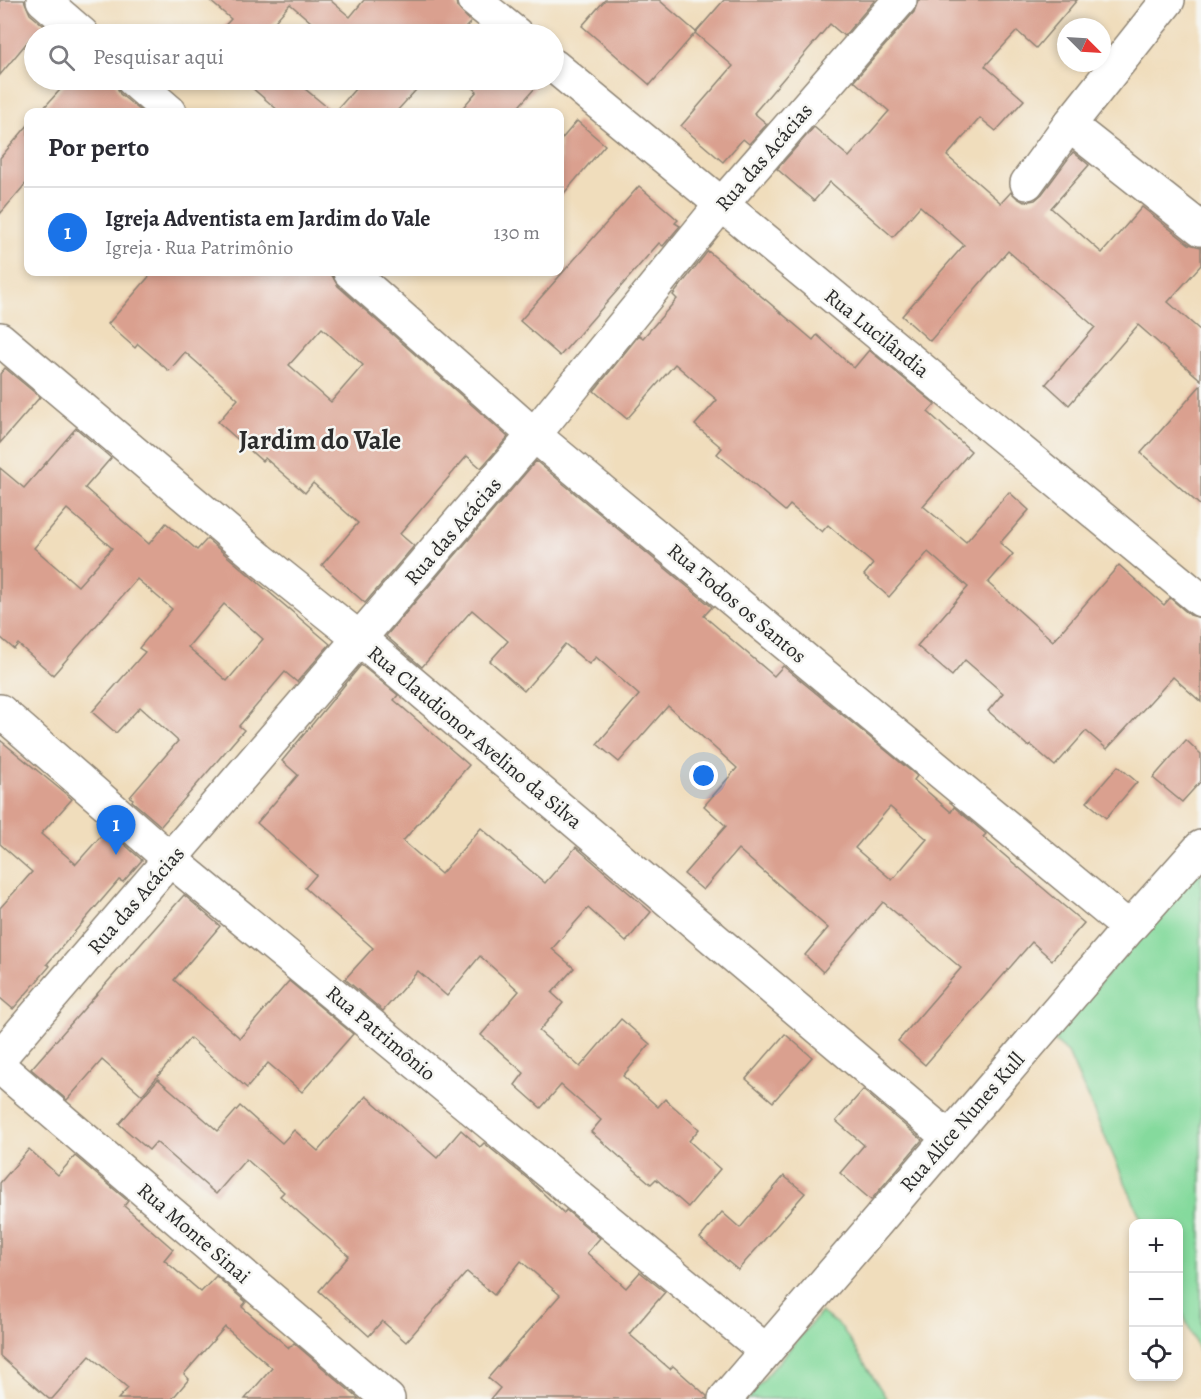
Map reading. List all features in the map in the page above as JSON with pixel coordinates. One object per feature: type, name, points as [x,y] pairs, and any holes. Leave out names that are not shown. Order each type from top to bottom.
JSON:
[{"type":"street","points":[[43,0],[71,24]]},
{"type":"street","points":[[474,0],[504,24]]},
{"type":"street","name":"Rua das Acácias","points":[[0,1057],[534,435],[721,205],[900,0]]},
{"type":"street","points":[[1027,183],[1069,125],[1168,0]]},
{"type":"street","name":"Rua Lucilândia","points":[[564,74],[1201,600]]},
{"type":"street","points":[[145,90],[165,108]]},
{"type":"street","points":[[1069,125],[1201,229]]},
{"type":"street","name":"Rua Todos os Santos","points":[[355,276],[534,435],[1129,928]]},
{"type":"street","name":"Rua Claudionor Avelino da Silva","points":[[0,339],[260,559],[360,639],[949,1138]]},
{"type":"street","name":"Rua Patrimônio","points":[[0,711],[171,860],[766,1351]]},
{"type":"street","name":"Rua Alice Nunes Kull","points":[[725,1399],[1201,847]]},
{"type":"street","name":"Rua Monte Sinai","points":[[0,1067],[388,1399]]},
{"type":"green space","points":[[1201,865],[1201,1356],[1183,1314],[1183,1219],[1141,1219],[1068,1053],[1052,1039]]},
{"type":"green space","points":[[821,1312],[842,1328],[887,1399],[747,1399]]},
{"type":"building","points":[[0,0],[24,0],[30,14],[42,24],[24,24],[24,46],[0,75]]},
{"type":"building","points":[[209,0],[330,0],[350,17],[364,0],[456,0],[457,7],[471,22],[469,24],[313,24],[290,4],[273,24],[226,24],[231,19]]},
{"type":"building","points":[[605,0],[659,0],[696,32],[724,0],[875,0],[844,36],[830,24],[754,113],[767,124],[749,144],[743,139],[723,162],[681,126],[733,66],[695,33],[650,85],[582,26]]},
{"type":"building","points":[[918,0],[1077,0],[1062,18],[1057,18],[1057,23],[1036,48],[1017,31],[985,66],[1024,100],[996,131],[980,118],[947,156],[1001,203],[1011,192],[1024,202],[1035,200],[1073,152],[1089,165],[1051,208],[1102,253],[1142,207],[1189,244],[1201,247],[1201,265],[1168,302],[1201,331],[1201,380],[1138,325],[1069,405],[1046,384],[1095,327],[1008,251],[930,341],[902,316],[964,245],[920,206],[893,237],[830,182],[814,201],[777,169],[814,127],[849,157],[889,111],[854,81],[914,12]]},
{"type":"building","points":[[60,90],[118,90],[137,108],[44,108]]},
{"type":"building","points":[[255,90],[306,90],[328,108],[275,108]]},
{"type":"building","points":[[354,90],[416,90],[400,108],[338,108]]},
{"type":"building","points":[[533,90],[518,108],[462,108],[477,91]]},
{"type":"building","points":[[577,121],[605,145],[564,193],[564,136]]},
{"type":"building","points":[[24,130],[24,186],[0,214],[0,158]]},
{"type":"building","points":[[639,186],[678,220],[675,223],[680,226],[663,246],[659,243],[560,356],[520,321],[560,276],[564,276],[564,271]]},
{"type":"building","points":[[708,251],[813,340],[817,335],[854,368],[869,350],[935,404],[928,412],[971,451],[923,506],[966,542],[1009,492],[1029,510],[1000,543],[1013,554],[988,583],[1053,641],[1119,565],[1164,605],[1170,598],[1190,615],[1201,618],[1201,702],[1173,677],[1107,749],[1086,731],[1055,766],[1031,745],[1029,747],[988,711],[1003,693],[965,660],[952,676],[917,646],[968,587],[928,552],[889,597],[864,575],[873,564],[828,525],[822,532],[790,505],[785,511],[717,454],[722,448],[695,425],[717,400],[675,364],[627,419],[594,391],[639,335],[643,338],[677,299],[673,295]]},
{"type":"building","points":[[150,276],[332,276],[338,286],[508,437],[481,468],[467,456],[400,534],[414,546],[365,603],[322,565],[358,523],[313,483],[305,493],[265,458],[262,461],[218,422],[238,399],[185,352],[169,371],[138,344],[135,348],[108,324]],"holes":[[[322,328],[363,365],[331,402],[289,365]]]},
{"type":"building","points":[[5,368],[40,397],[0,443],[0,374]]},
{"type":"building","points":[[1201,385],[1201,506],[1141,453]]},
{"type":"building","points":[[76,428],[111,458],[85,488],[149,544],[166,523],[197,550],[207,539],[330,644],[297,682],[285,672],[239,726],[244,730],[161,826],[130,797],[178,741],[140,707],[116,733],[92,712],[145,652],[139,648],[172,609],[137,579],[53,675],[18,644],[14,649],[0,637],[0,468],[24,488]],"holes":[[[67,509],[112,548],[78,586],[34,548]],[[224,604],[263,639],[227,681],[188,647]]]},
{"type":"building","points":[[536,461],[712,607],[704,616],[774,676],[783,666],[917,776],[914,780],[951,812],[954,807],[986,834],[983,837],[1084,923],[1052,960],[1032,942],[925,1065],[898,1041],[961,968],[883,902],[823,972],[805,955],[828,928],[738,849],[703,890],[684,874],[726,826],[704,806],[737,768],[668,706],[619,762],[597,744],[639,695],[596,657],[589,664],[565,644],[524,691],[490,661],[508,641],[472,610],[422,667],[386,636]],"holes":[[[890,807],[927,839],[892,880],[855,848]]]},
{"type":"building","points":[[361,665],[398,695],[394,700],[469,765],[403,841],[441,874],[481,828],[545,883],[576,847],[651,912],[626,942],[588,908],[552,949],[574,968],[552,993],[563,1003],[539,1031],[580,1067],[621,1019],[650,1044],[623,1076],[658,1107],[665,1099],[699,1129],[689,1141],[720,1169],[688,1207],[656,1179],[651,1184],[591,1132],[601,1120],[561,1085],[541,1108],[515,1085],[524,1073],[481,1035],[519,991],[480,956],[447,996],[418,971],[383,1011],[345,979],[373,948],[305,888],[316,875],[257,823],[298,775],[282,761]]},
{"type":"building","points":[[0,740],[72,799],[41,834],[76,864],[107,829],[142,860],[123,882],[119,880],[47,964],[50,966],[13,1009],[0,998],[0,908],[32,872],[0,844]]},
{"type":"building","points":[[1186,740],[1201,754],[1201,781],[1182,802],[1153,778]]},
{"type":"building","points":[[1118,766],[1137,782],[1106,818],[1087,802]]},
{"type":"building","points":[[184,895],[220,926],[174,980],[240,1038],[289,981],[353,1034],[302,1092],[268,1063],[247,1088],[190,1038],[142,1095],[102,1060],[67,1100],[31,1069]]},
{"type":"building","points":[[785,1034],[812,1057],[773,1102],[746,1079]]},
{"type":"building","points":[[158,1079],[218,1131],[240,1106],[282,1143],[294,1130],[318,1151],[366,1096],[437,1158],[461,1130],[480,1147],[484,1143],[528,1179],[564,1213],[566,1210],[600,1238],[587,1253],[626,1288],[640,1272],[665,1292],[629,1334],[670,1369],[673,1366],[707,1396],[707,1399],[491,1399],[500,1388],[488,1378],[560,1295],[521,1261],[494,1295],[467,1272],[406,1342],[382,1321],[369,1336],[319,1291],[349,1256],[280,1196],[284,1192],[246,1159],[216,1194],[156,1142],[149,1150],[119,1124]]},
{"type":"building","points":[[863,1090],[922,1140],[871,1200],[840,1173],[864,1145],[836,1121]]},
{"type":"building","points":[[29,1149],[58,1175],[75,1156],[128,1201],[124,1206],[173,1249],[164,1260],[201,1292],[216,1276],[246,1302],[242,1307],[289,1348],[294,1343],[359,1399],[245,1399],[272,1368],[225,1327],[184,1374],[189,1379],[172,1399],[118,1399],[128,1388],[90,1356],[52,1399],[49,1399],[0,1356],[0,1183]]},
{"type":"building","points":[[784,1176],[805,1193],[738,1270],[700,1238],[722,1212],[740,1228]]},
{"type":"place","name":"Igreja Adventista em Jardim do Vale","points":[[116,855]]},
{"type":"district","name":"Jardim do Vale","points":[[320,440]]}]
